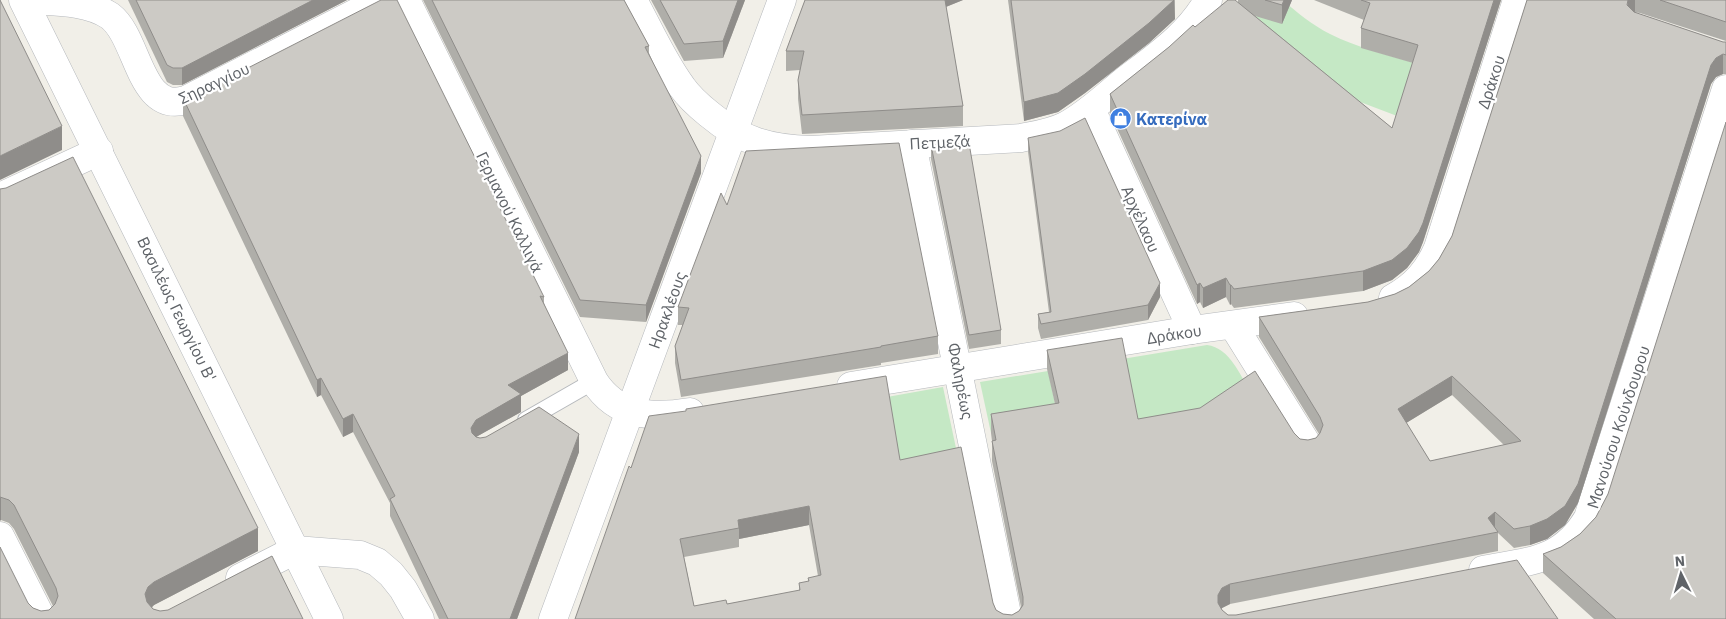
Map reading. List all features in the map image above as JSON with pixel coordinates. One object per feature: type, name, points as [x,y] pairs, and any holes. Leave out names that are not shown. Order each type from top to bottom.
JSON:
[{"type":"street","name":"Σηραγγίου","points":[[23,0],[84,4],[112,17],[122,29],[153,92],[164,101],[171,103],[186,100],[381,0]]},
{"type":"street","name":"Βασιλέως Γεωργίου Β'","points":[[23,0],[329,619]]},
{"type":"street","name":"Γερμανού Καλλιγά","points":[[406,0],[594,381],[600,391],[609,399],[630,411]]},
{"type":"street","name":"Πετμεζά","points":[[633,0],[671,72],[697,104],[733,132],[746,139],[788,149],[811,150],[1021,138],[1039,135],[1066,125],[1091,109],[1182,35],[1208,0]]},
{"type":"street","name":"Ηρακλέους","points":[[553,619],[782,0]]},
{"type":"street","name":"Δράκου","points":[[1372,304],[1389,300],[1410,287],[1419,279],[1433,260],[1517,0]]},
{"type":"street","name":"Μανούσου Κούνδουρου","points":[[1460,575],[1534,560],[1553,554],[1570,542],[1588,518],[1726,89]]},
{"type":"street","name":"Αρχέλαου","points":[[1091,109],[1192,330]]},
{"type":"street","name":"Φαληρέως","points":[[912,144],[1008,619]]},
{"type":"street","points":[[0,198],[99,151]]},
{"type":"street","name":"Δράκου","points":[[832,389],[1192,330],[1322,312]]},
{"type":"street","points":[[1233,325],[1307,444]]},
{"type":"street","points":[[630,411],[651,416],[663,416],[715,408]]},
{"type":"street","points":[[0,536],[42,619]]},
{"type":"street","points":[[220,589],[295,550],[360,555],[377,562],[391,574],[403,588],[420,619]]},
{"type":"lane","points":[[513,428],[594,381]]},
{"type":"green space","points":[[1282,0],[1330,34],[1362,47],[1418,64],[1405,119],[1355,100],[1237,11]]},
{"type":"green space","points":[[1207,345],[1222,351],[1234,363],[1251,393],[1139,438],[1122,359]]},
{"type":"green space","points":[[1048,371],[1059,422],[991,433],[980,382]]},
{"type":"green space","points":[[943,387],[960,467],[900,479],[887,397]]},
{"type":"building","points":[[0,0],[62,126],[0,156]]},
{"type":"building","points":[[136,0],[313,0],[182,68],[173,68],[167,65]]},
{"type":"building","points":[[381,0],[397,0],[544,297],[540,296],[568,353],[508,385],[521,394],[476,420],[471,428],[472,433],[476,437],[486,437],[539,407],[579,434],[510,619],[448,619],[390,499],[395,496],[353,414],[343,419],[321,378],[317,380],[183,98],[193,96]]},
{"type":"building","points":[[432,0],[624,0],[649,46],[645,47],[701,156],[646,305],[580,300]]},
{"type":"building","points":[[660,0],[738,0],[723,41],[684,44]]},
{"type":"building","points":[[805,0],[945,0],[963,106],[802,115],[798,80],[804,51],[786,51]]},
{"type":"building","points":[[1011,0],[1174,0],[1149,23],[1058,93],[1024,102]]},
{"type":"building","points":[[1228,0],[1235,0],[1392,128],[1418,45],[1361,28],[1370,3],[1361,0],[1494,0],[1423,223],[1407,248],[1392,260],[1363,271],[1234,289],[1226,278],[1203,288],[1200,283],[1197,285],[1110,94],[1169,47],[1193,25],[1195,27]]},
{"type":"building","points":[[1265,0],[1284,0],[1282,5]]},
{"type":"building","points":[[1527,0],[1628,0],[1627,5],[1634,12],[1726,42],[1726,55],[1723,54],[1716,58],[1711,65],[1578,484],[1565,506],[1547,519],[1530,526],[1514,529],[1495,512],[1488,518],[1498,532],[1230,584],[1222,588],[1218,595],[1218,603],[1222,610],[1228,615],[1236,615],[1517,560],[1558,619],[575,619],[629,466],[631,468],[649,416],[886,376],[900,460],[961,447],[993,603],[996,610],[1003,614],[1012,615],[1019,611],[1023,605],[1023,597],[992,441],[996,440],[991,414],[1059,403],[1047,350],[1122,338],[1138,419],[1200,408],[1255,371],[1294,433],[1300,439],[1316,438],[1323,425],[1320,417],[1259,317],[1368,302],[1395,294],[1409,287],[1429,271],[1439,259],[1452,236]],"holes":[[[1452,376],[1521,441],[1430,461],[1398,409]],[[809,506],[821,575],[808,578],[809,581],[799,583],[800,590],[727,604],[726,600],[694,606],[680,539],[739,528],[738,520]]]},
{"type":"building","points":[[1660,0],[1726,0],[1726,22]]},
{"type":"building","points":[[1085,118],[1160,283],[1148,305],[1041,324],[1038,314],[1051,312],[1028,138],[1060,131]]},
{"type":"building","points":[[1726,122],[1726,619],[1616,619],[1543,554],[1561,547],[1580,534],[1596,517],[1608,494]]},
{"type":"building","points":[[899,143],[938,336],[681,380],[675,346],[689,308],[678,307],[721,193],[727,205],[746,151]]},
{"type":"building","points":[[969,143],[1001,330],[969,335],[931,145]]},
{"type":"building","points":[[73,157],[258,528],[154,582],[148,587],[145,594],[147,602],[153,609],[160,611],[168,610],[272,556],[303,619],[0,619],[0,547],[28,603],[33,608],[41,611],[49,610],[55,604],[58,596],[56,588],[14,505],[9,500],[0,497],[0,189]]},
{"type":"place","name":"Κατερίνα","points":[[1120,119]]}]
